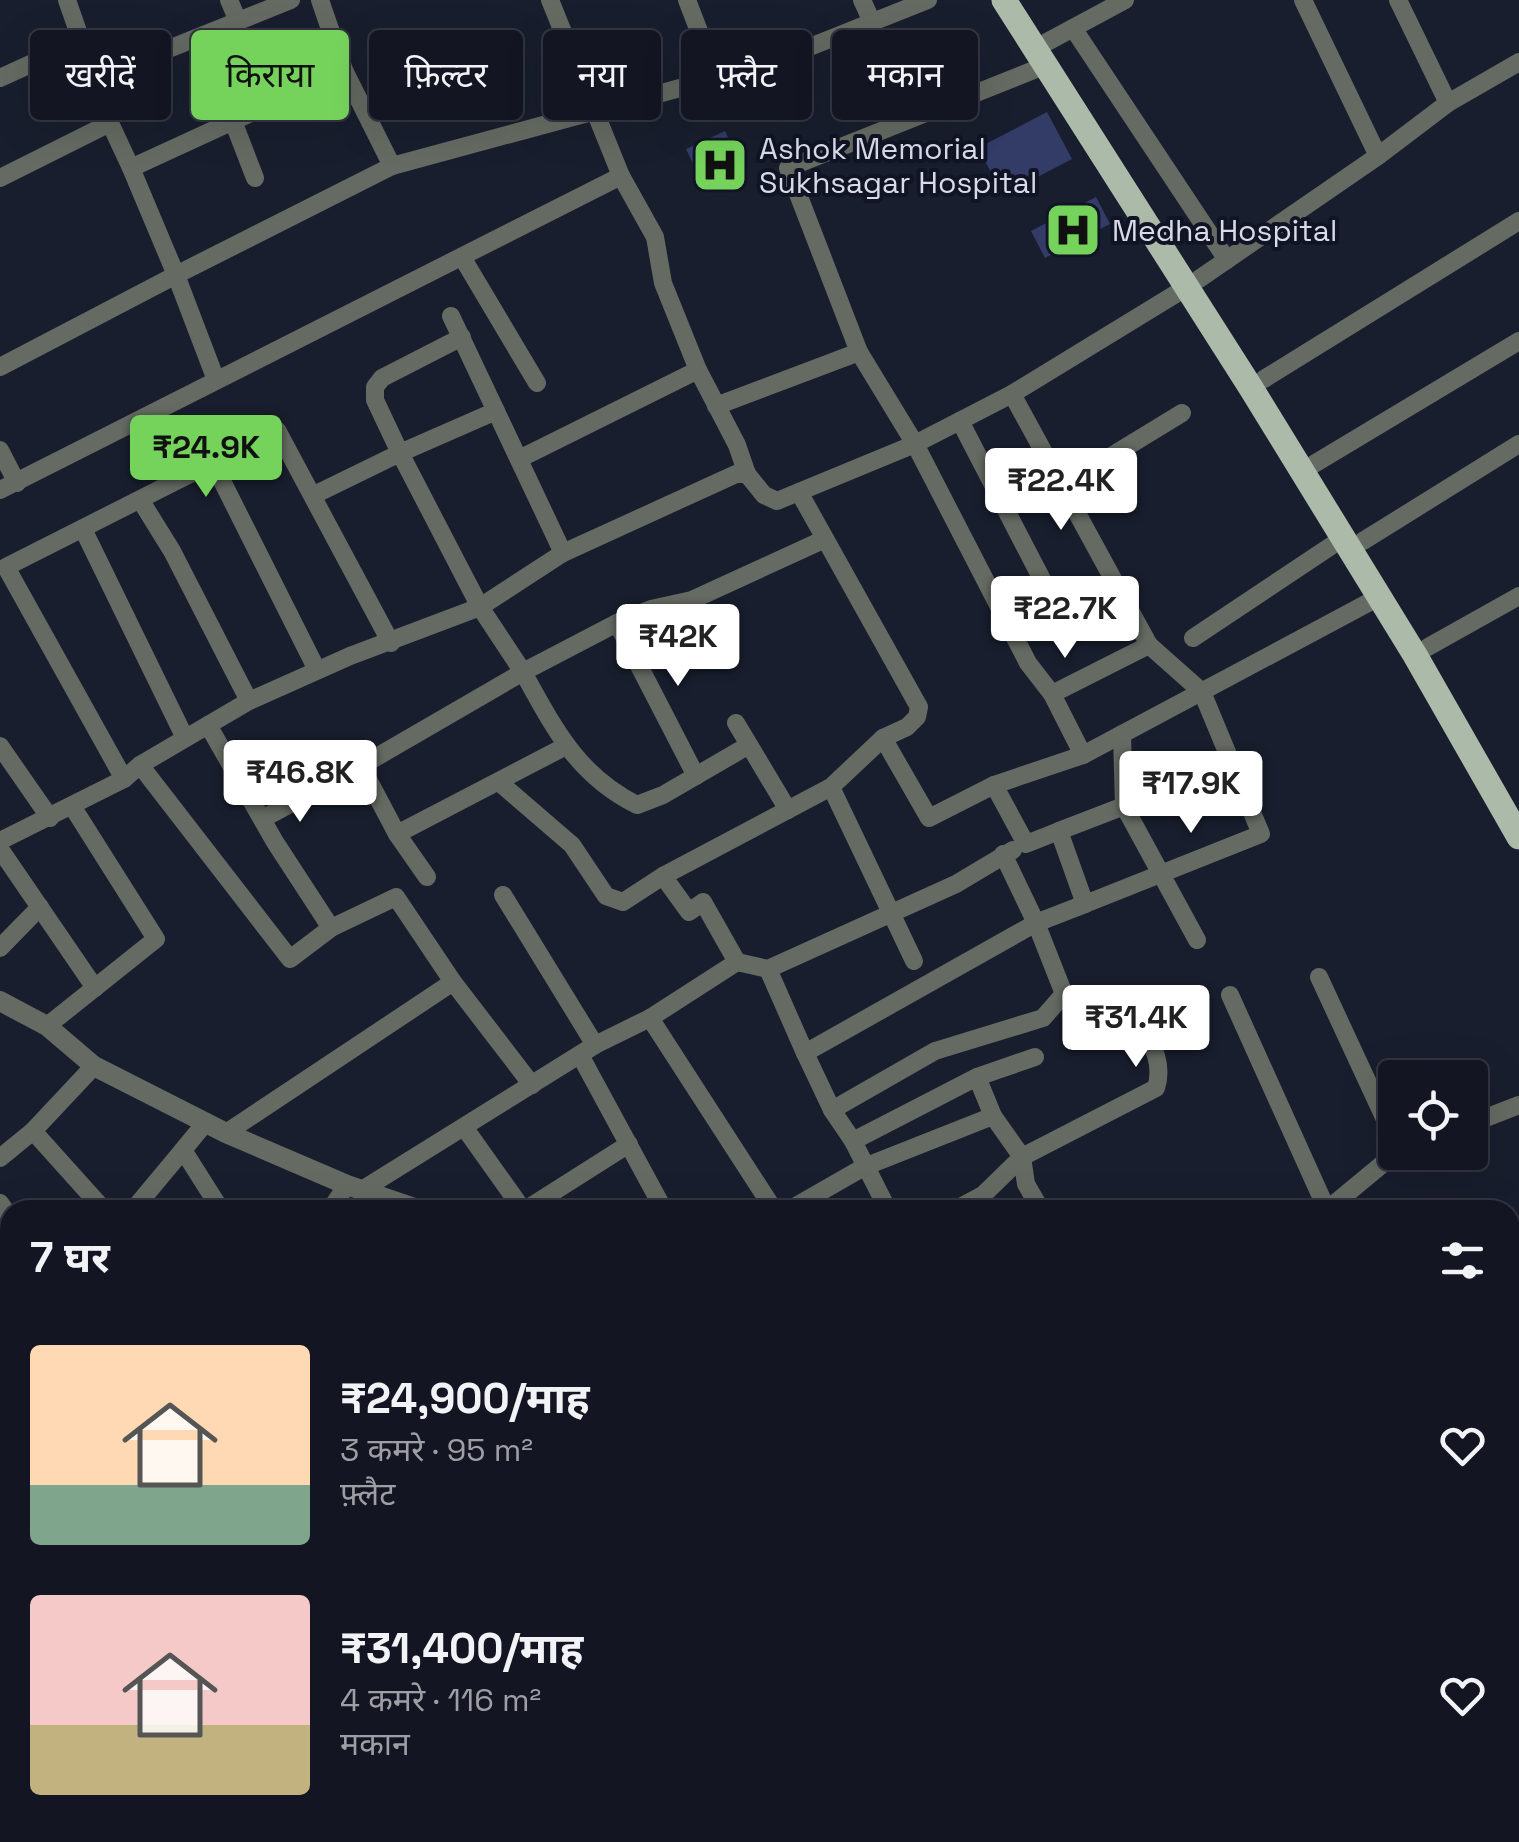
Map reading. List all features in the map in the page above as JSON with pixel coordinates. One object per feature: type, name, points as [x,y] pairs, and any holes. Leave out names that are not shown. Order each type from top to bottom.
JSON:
[{"type":"main road","points":[[1004,0],[1046,54],[1317,478]]},
{"type":"main road","points":[[1022,0],[1046,54]]},
{"type":"main road","points":[[1193,283],[1264,380],[1353,540],[1428,647],[1519,806]]},
{"type":"main road","points":[[1353,540],[1378,596],[1519,837]]},
{"type":"street","points":[[230,0],[237,19]]},
{"type":"street","points":[[171,47],[290,0]]},
{"type":"street","points":[[320,0],[330,30]]},
{"type":"street","points":[[550,0],[563,30]]},
{"type":"street","points":[[687,0],[699,30]]},
{"type":"street","points":[[862,0],[872,22]]},
{"type":"street","points":[[812,46],[928,0]]},
{"type":"street","points":[[1083,755],[1052,694],[1028,663],[915,444],[859,352],[788,168],[1046,54],[1073,28],[1126,0]]},
{"type":"street","points":[[1303,0],[1378,156]]},
{"type":"street","points":[[1398,0],[1448,103]]},
{"type":"street","points":[[76,3],[79,30]]},
{"type":"street","points":[[1073,28],[1227,260]]},
{"type":"street","points":[[600,120],[621,176],[655,237],[663,283],[698,370],[737,445],[746,474],[764,495],[777,501],[915,444],[1012,394],[1193,283],[1448,103],[1519,62]]},
{"type":"street","points":[[0,78],[30,65]]},
{"type":"street","points":[[349,80],[392,166]]},
{"type":"street","points":[[109,120],[132,168],[216,380]]},
{"type":"street","points":[[132,168],[237,120]]},
{"type":"street","points":[[0,367],[392,166],[563,120]]},
{"type":"street","points":[[233,122],[255,178]]},
{"type":"street","points":[[0,178],[110,124]]},
{"type":"street","points":[[0,450],[9,487],[621,176]]},
{"type":"street","points":[[1264,380],[1519,221]]},
{"type":"street","points":[[462,257],[536,383]]},
{"type":"street","points":[[451,316],[563,552]]},
{"type":"street","points":[[462,337],[382,378],[375,387],[375,400],[480,607],[523,672],[564,747],[611,792],[637,805],[663,796],[749,745]]},
{"type":"street","points":[[1317,478],[1519,342]]},
{"type":"street","points":[[716,406],[859,352]]},
{"type":"street","points":[[519,459],[698,370]]},
{"type":"street","points":[[805,1053],[1036,923],[1262,834],[1202,692],[1149,645],[1012,394]]},
{"type":"street","points":[[314,495],[496,411]]},
{"type":"street","points":[[1064,485],[1182,413]]},
{"type":"street","points":[[960,421],[1050,593]]},
{"type":"street","points":[[124,779],[6,567],[277,430],[391,643]]},
{"type":"street","points":[[1193,638],[1519,444]]},
{"type":"street","points":[[213,463],[317,670]]},
{"type":"street","points":[[95,988],[0,845],[124,779],[140,765],[249,702],[317,670],[480,607],[563,552],[736,474],[746,474]]},
{"type":"street","points":[[500,783],[572,845],[606,896],[623,902],[663,876],[831,787],[884,738],[907,728],[917,717],[919,707],[799,492]]},
{"type":"street","points":[[140,501],[172,551],[249,702]]},
{"type":"street","points":[[83,529],[185,738]]},
{"type":"street","points":[[262,818],[617,623],[692,600],[825,539]]},
{"type":"street","points":[[884,738],[929,818],[994,785],[1083,755],[1378,596]]},
{"type":"street","points":[[1428,647],[1519,596]]},
{"type":"street","points":[[617,623],[696,776]]},
{"type":"street","points":[[1052,694],[1149,645]]},
{"type":"street","points":[[736,723],[788,810]]},
{"type":"street","points":[[208,725],[331,928]]},
{"type":"street","points":[[1122,734],[1124,806],[1197,940]]},
{"type":"street","points":[[0,746],[50,818]]},
{"type":"street","points":[[396,834],[564,747]]},
{"type":"street","points":[[140,765],[290,959],[331,928],[396,897],[453,982],[532,1085]]},
{"type":"street","points":[[362,766],[396,834],[427,876]]},
{"type":"street","points":[[994,785],[1026,844]]},
{"type":"street","points":[[831,787],[914,960]]},
{"type":"street","points":[[47,1026],[156,939],[72,806]]},
{"type":"street","points":[[341,1200],[355,1188],[464,1127],[588,1050],[650,1018],[737,962],[768,969],[956,884],[1003,854],[1124,806]]},
{"type":"street","points":[[1059,831],[1085,904]]},
{"type":"street","points":[[832,1110],[935,1051],[1042,1018],[1064,994],[1003,854]]},
{"type":"street","points":[[663,876],[689,912],[703,902],[737,962]]},
{"type":"street","points":[[503,896],[588,1050],[659,1200]]},
{"type":"street","points":[[0,948],[40,907]]},
{"type":"street","points":[[768,969],[832,1110],[853,1141],[882,1200]]},
{"type":"street","points":[[1319,978],[1378,1105]]},
{"type":"street","points":[[226,1132],[453,982]]},
{"type":"street","points":[[1230,995],[1322,1200]]},
{"type":"street","points":[[3,1006],[47,1026],[94,1066],[226,1132],[390,1200]]},
{"type":"street","points":[[973,1200],[1022,1157],[1156,1088],[1159,1061],[1136,1013]]},
{"type":"street","points":[[650,1018],[768,1200]]},
{"type":"street","points":[[853,1141],[977,1077],[1035,1056]]},
{"type":"street","points":[[0,1158],[33,1132],[94,1066]]},
{"type":"street","points":[[977,1077],[993,1116],[1022,1157],[1026,1184],[1035,1200]]},
{"type":"street","points":[[1488,1117],[1519,1105]]},
{"type":"street","points":[[806,1200],[864,1167],[993,1116]]},
{"type":"street","points":[[142,1200],[206,1122]]},
{"type":"street","points":[[464,1127],[517,1200]]},
{"type":"street","points":[[33,1132],[95,1200]]},
{"type":"street","points":[[540,1200],[630,1144]]},
{"type":"street","points":[[183,1150],[216,1200]]},
{"type":"street","points":[[1339,1200],[1378,1168]]},
{"type":"street","points":[[982,1195],[1026,1184]]},
{"type":"building","points":[[1047,112],[1072,159],[1003,195],[978,148]]},
{"type":"building","points":[[725,131],[743,169],[704,187],[686,149]]},
{"type":"building","points":[[1096,197],[1110,224],[1045,258],[1031,231]]},
{"type":"place","name":"Ashok Memorial Sukhsagar Hospital","points":[[720,165]]},
{"type":"place","name":"Medha Hospital","points":[[1073,230]]}]
